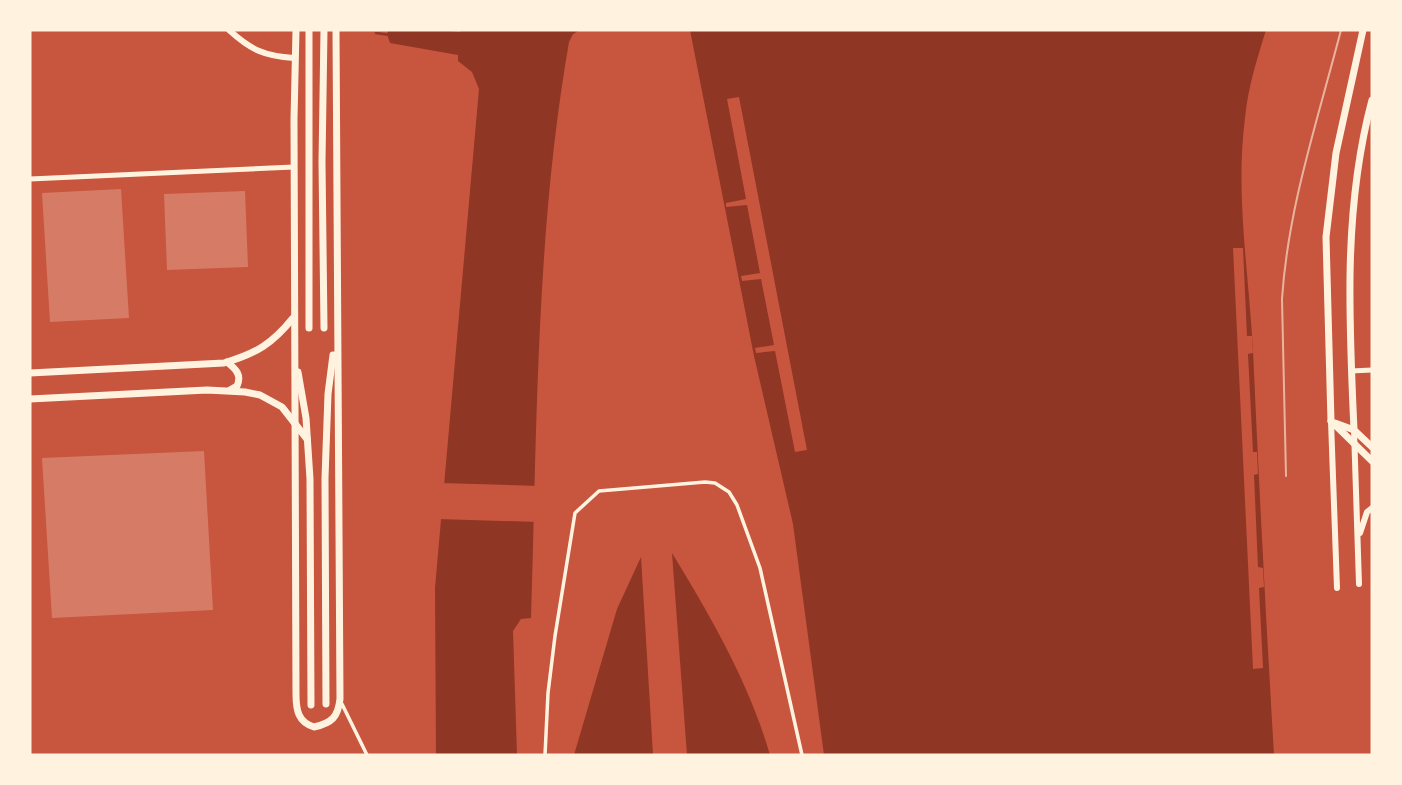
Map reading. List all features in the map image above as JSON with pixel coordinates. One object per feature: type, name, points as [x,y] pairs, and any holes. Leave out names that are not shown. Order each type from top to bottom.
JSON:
[{"type":"main road","points":[[296,30],[296,694],[298,715],[314,727],[324,725],[336,716],[340,699],[336,30]]},
{"type":"main road","points":[[309,30],[309,328]]},
{"type":"main road","points":[[324,30],[324,328]]},
{"type":"main road","points":[[1363,30],[1336,153],[1326,237],[1326,285],[1331,421],[1372,461]]},
{"type":"main road","points":[[1354,430],[1349,270],[1351,222],[1359,160],[1372,100]]},
{"type":"main road","points":[[30,373],[195,366],[227,362],[241,359],[270,345],[294,318]]},
{"type":"main road","points":[[326,704],[325,478],[328,394],[337,330]]},
{"type":"main road","points":[[295,357],[304,399],[310,479],[311,705]]},
{"type":"main road","points":[[227,362],[239,377],[237,386],[230,390]]},
{"type":"main road","points":[[30,399],[207,390],[245,392],[282,407],[308,441]]},
{"type":"main road","points":[[1331,421],[1354,430],[1372,447]]},
{"type":"street","points":[[229,30],[264,54],[294,58]]},
{"type":"street","points":[[30,179],[294,167]]},
{"type":"street","points":[[1351,372],[1372,370]]},
{"type":"street","points":[[1331,421],[1337,588]]},
{"type":"street","points":[[1354,430],[1359,584]]},
{"type":"street","points":[[545,755],[548,693],[555,636],[575,513],[598,491],[705,482],[715,483],[729,492],[737,505],[760,568],[802,755]]},
{"type":"street","points":[[1358,542],[1362,524],[1367,512],[1372,508]]},
{"type":"street","points":[[340,699],[367,755]]},
{"type":"shaded area","points":[[389,30],[580,30],[573,34],[569,42],[550,185],[540,329],[531,618],[521,619],[513,631],[517,755],[436,755],[435,588],[479,89],[472,72],[458,61],[458,55],[390,43],[387,34]]},
{"type":"shaded area","points":[[690,30],[1266,30],[1248,95],[1241,176],[1274,755],[824,755],[793,524],[754,356]]},
{"type":"shaded area","points":[[672,553],[715,626],[740,676],[770,755],[687,755]]},
{"type":"shaded area","points":[[641,557],[653,755],[574,755],[617,609]]},
{"type":"pier","points":[[739,97],[807,450],[795,452],[775,351],[756,353],[755,348],[774,345],[761,279],[742,281],[741,276],[760,273],[747,205],[726,207],[726,203],[746,199],[727,99]]},
{"type":"pier","points":[[1233,248],[1243,248],[1247,336],[1252,336],[1253,353],[1248,354],[1253,452],[1257,452],[1258,474],[1254,475],[1258,567],[1263,568],[1264,587],[1259,588],[1263,668],[1253,669]]},
{"type":"pier","points":[[441,483],[539,486],[538,522],[437,519]]},
{"type":"building","points":[[121,189],[129,318],[50,322],[42,193]]},
{"type":"building","points":[[245,191],[248,267],[167,270],[164,194]]},
{"type":"building","points":[[204,451],[213,610],[52,618],[42,458]]},
{"type":"waterway","points":[[376,33],[390,35]]},
{"type":"tram line","points":[[1286,476],[1282,299],[1285,265],[1305,163],[1341,30]]}]
